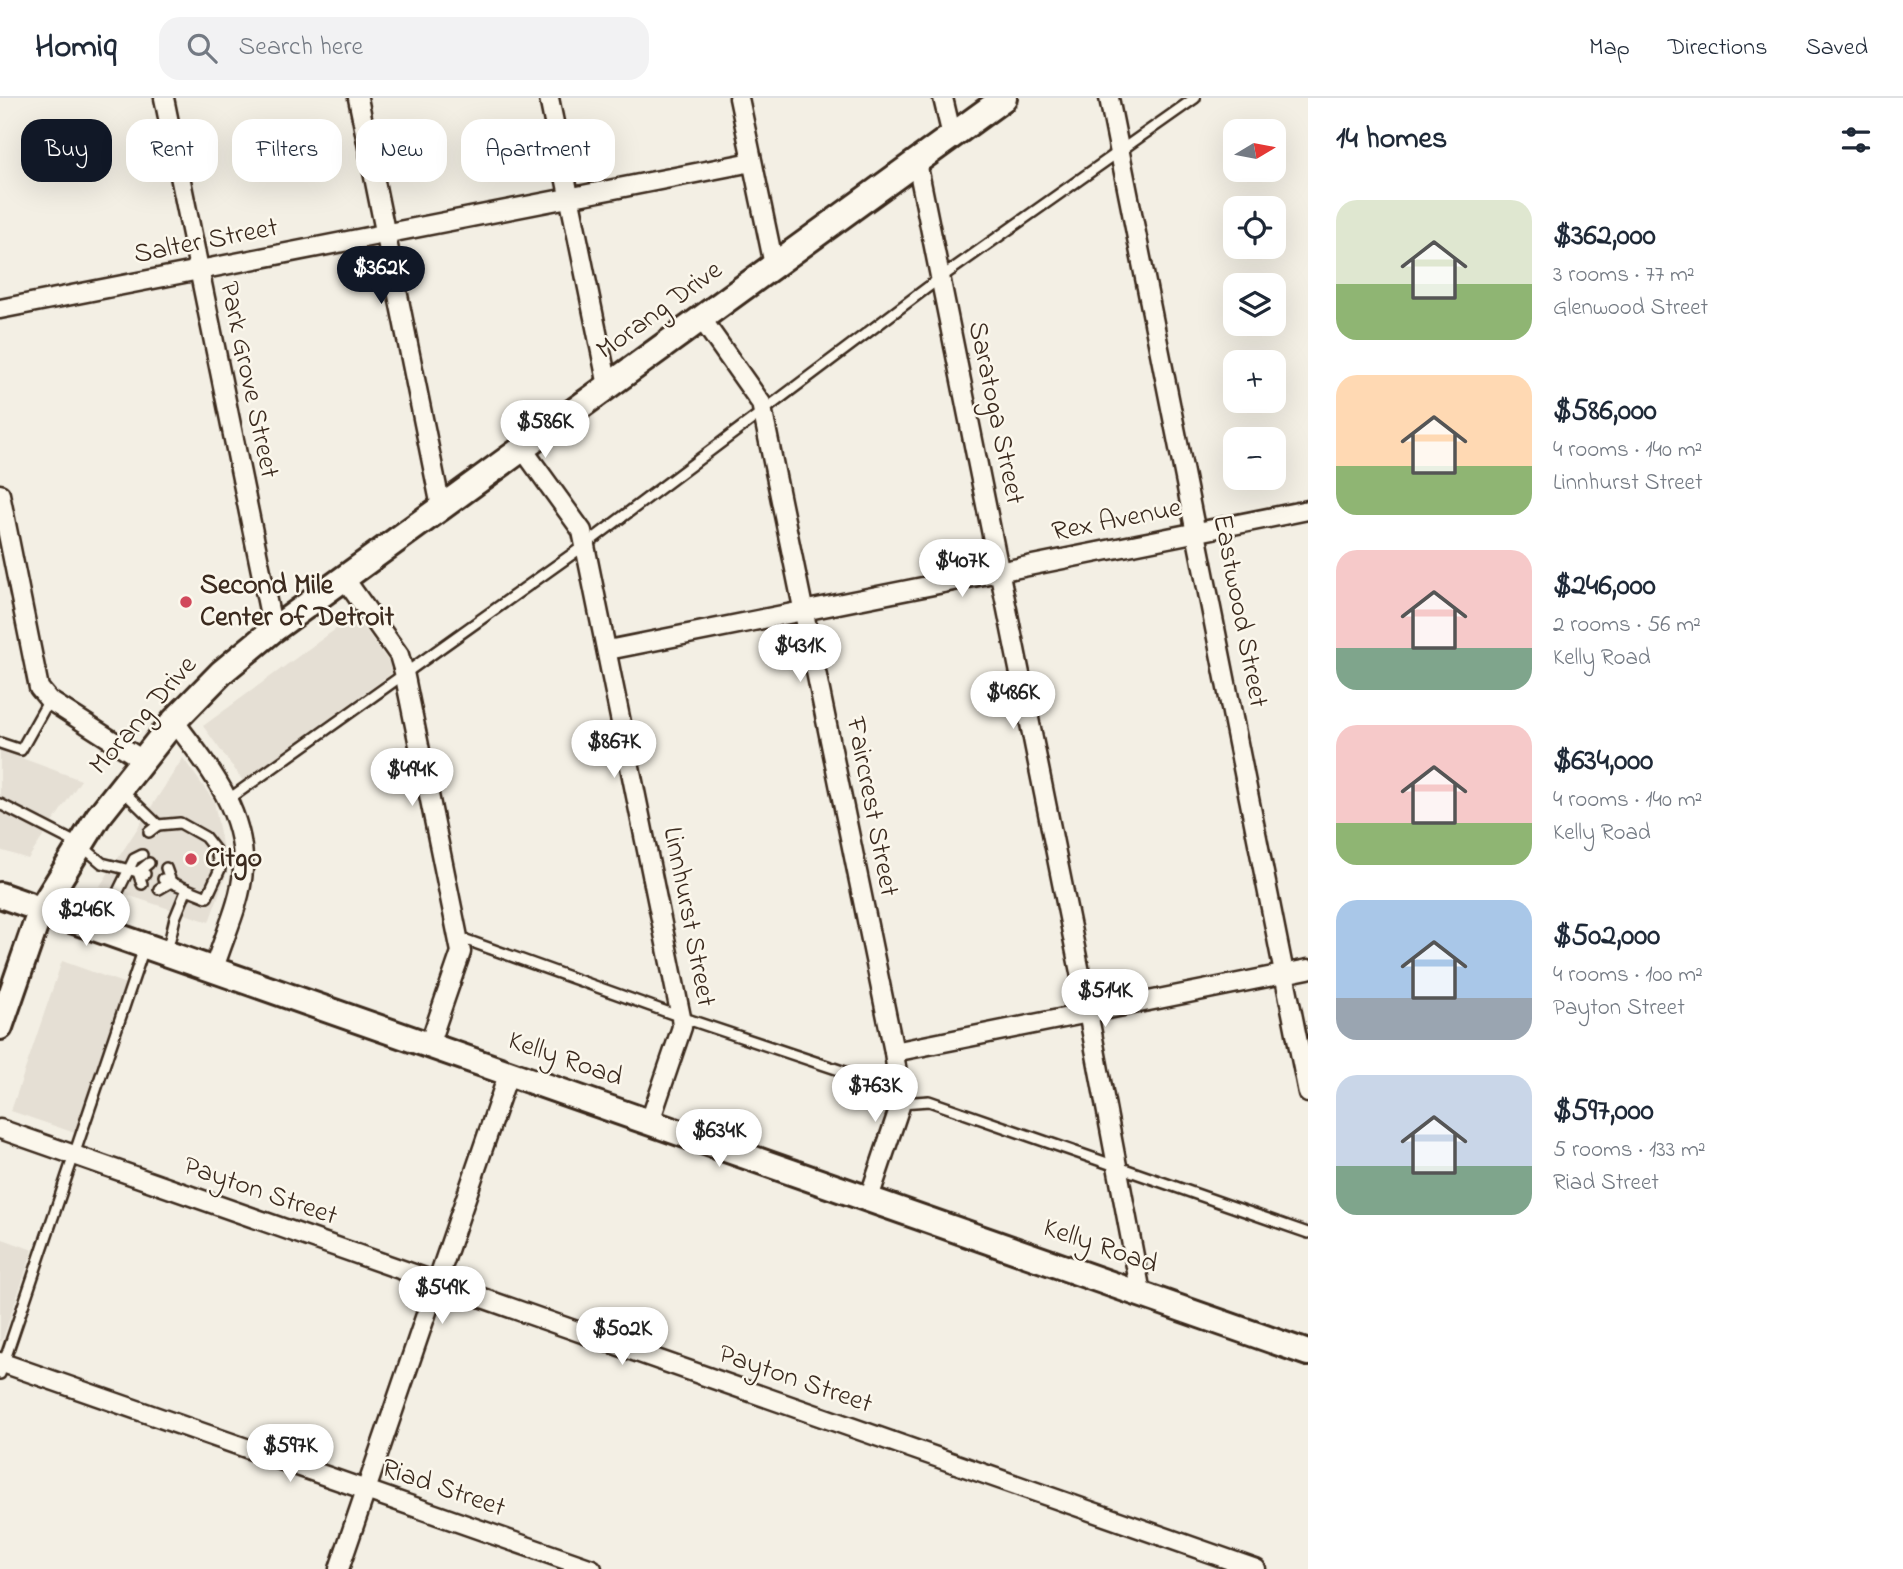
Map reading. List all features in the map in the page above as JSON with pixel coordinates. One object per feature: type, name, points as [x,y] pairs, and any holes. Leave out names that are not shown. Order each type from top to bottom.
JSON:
[{"type":"street","name":"Park Grove Street","points":[[164,98],[272,630]]},
{"type":"street","points":[[358,98],[442,507]]},
{"type":"street","points":[[549,98],[608,386]]},
{"type":"street","points":[[739,98],[774,265]]},
{"type":"street","points":[[943,98],[951,136]]},
{"type":"street","name":"Morang Drive","points":[[0,1027],[12,979],[41,909],[119,786],[174,721],[222,672],[272,630],[1004,98]]},
{"type":"street","name":"Eastwood Street","points":[[1109,98],[1308,1093]]},
{"type":"street","name":"Salter Street","points":[[0,309],[752,162]]},
{"type":"street","name":"Saratoga Street","points":[[917,162],[1001,571],[1141,1293]]},
{"type":"street","name":"Faircrest Street","points":[[701,318],[761,403],[894,1052],[900,1096],[869,1198]]},
{"type":"street","name":"Linnhurst Street","points":[[522,448],[582,531],[681,1017],[682,1027],[650,1121]]},
{"type":"street","points":[[0,494],[39,688],[49,700],[141,759]]},
{"type":"street","name":"Rex Avenue","points":[[608,650],[1308,510]]},
{"type":"street","points":[[344,578],[399,655],[461,952],[429,1045]]},
{"type":"street","points":[[174,721],[229,799],[243,870],[214,969]]},
{"type":"street","name":"Kelly Road","points":[[0,895],[1308,1353]]},
{"type":"street","points":[[894,1052],[1308,968]]},
{"type":"street","points":[[339,1569],[509,1072]]},
{"type":"street","name":"Payton Street","points":[[0,1129],[1256,1569]]},
{"type":"street","name":"Riad Street","points":[[1,1366],[592,1569]]},
{"type":"lane","points":[[229,799],[585,545],[940,278],[1195,98]]},
{"type":"lane","points":[[0,743],[21,750],[49,700]]},
{"type":"lane","points":[[119,786],[158,825]]},
{"type":"lane","points":[[0,804],[82,846],[102,863],[137,872]]},
{"type":"lane","points":[[148,836],[158,825],[180,823],[205,837],[216,851],[219,869],[207,897],[167,881]]},
{"type":"lane","points":[[100,929],[137,872],[140,857],[137,872],[142,884]]},
{"type":"lane","points":[[159,890],[167,881],[166,868]]},
{"type":"lane","points":[[1,1366],[74,1155],[156,948],[175,918],[187,889]]},
{"type":"lane","points":[[458,937],[900,1096],[929,1101],[1308,1233]]},
{"type":"shaded area","points":[[355,615],[395,671],[243,781],[203,726]]},
{"type":"shaded area","points":[[0,750],[81,780],[28,859],[0,850]]},
{"type":"shaded area","points":[[183,758],[214,801],[227,872],[209,922],[100,886]]},
{"type":"shaded area","points":[[62,961],[126,984],[75,1133],[11,1111]]},
{"type":"shaded area","points":[[0,1238],[33,1250],[2,1341],[0,1341]]},
{"type":"place","name":"Second Mile Center of Detroit","points":[[186,602]]},
{"type":"place","name":"Citgo","points":[[191,859]]}]
